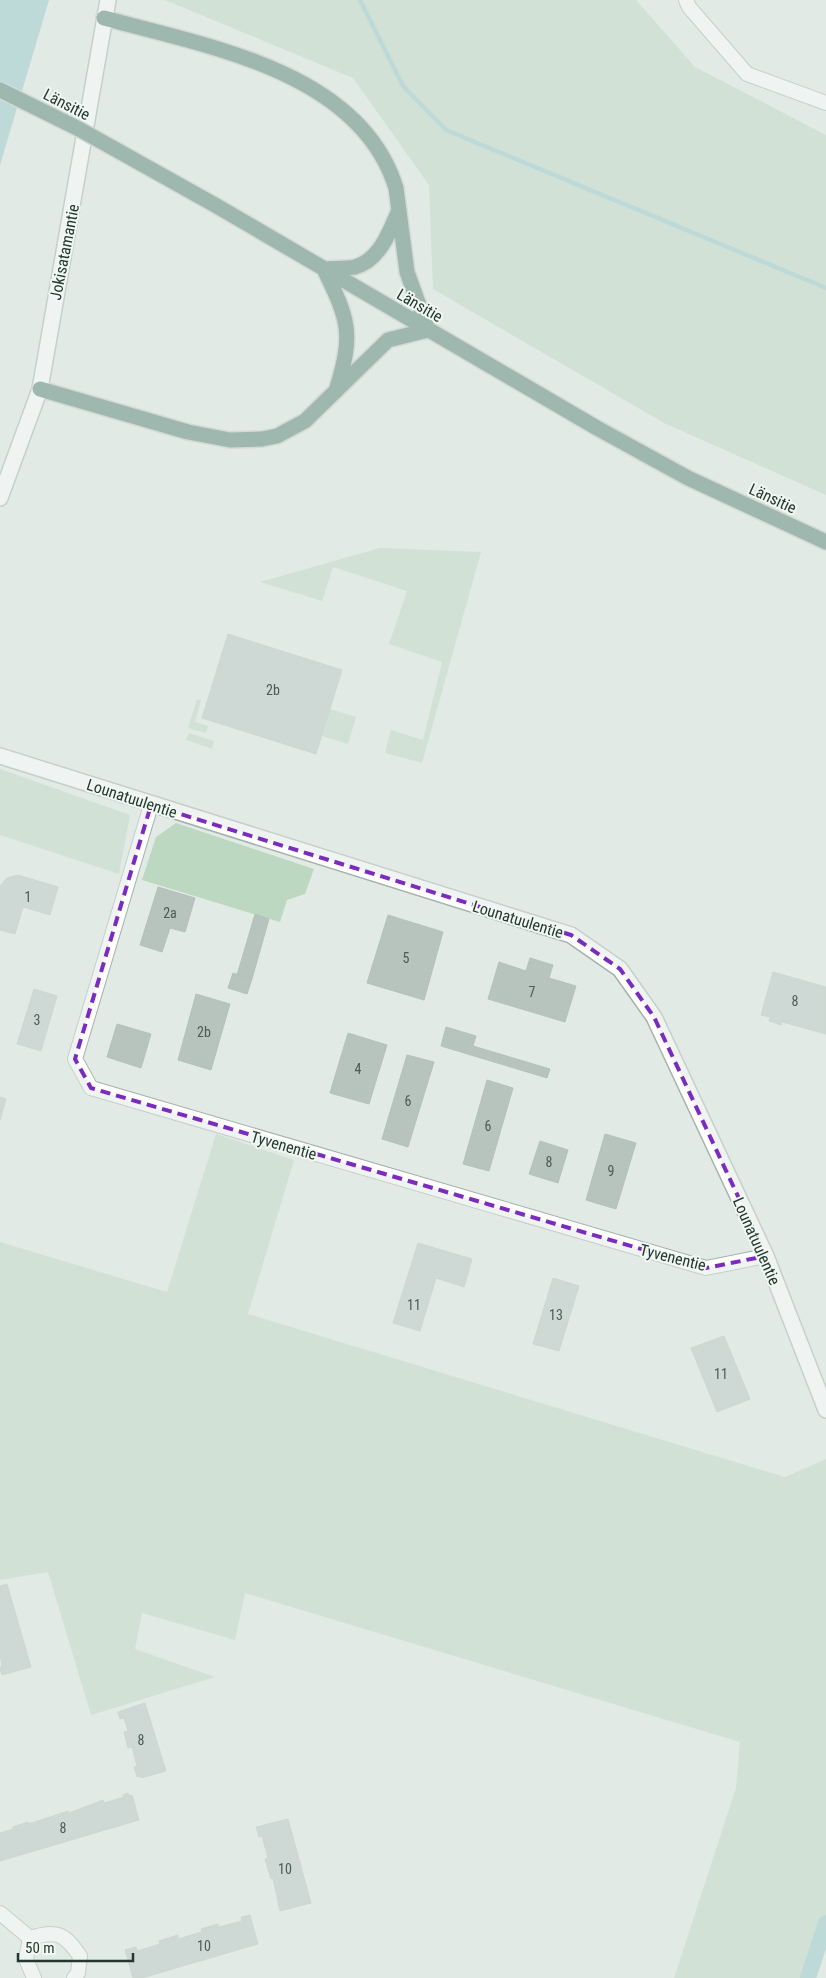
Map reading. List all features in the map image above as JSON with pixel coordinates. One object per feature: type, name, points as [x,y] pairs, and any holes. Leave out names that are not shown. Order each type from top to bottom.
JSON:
[{"type":"highway","points":[[40,389],[188,432],[230,440],[277,436],[292,429],[319,409],[388,340],[428,330],[408,278],[399,210],[392,176],[379,148],[352,119],[323,96],[280,71],[237,54],[104,18]]},
{"type":"highway","name":"Länsitie","points":[[0,90],[87,134],[215,205],[597,428],[688,478],[826,542]]},
{"type":"highway","points":[[336,391],[345,364],[348,324],[344,311],[324,269],[354,267],[370,259],[384,242],[399,210]]},
{"type":"street","name":"Jokisatamantie","points":[[0,498],[40,389],[108,0]]},
{"type":"street","points":[[686,0],[748,74],[826,103]]},
{"type":"street","name":"Lounatuulentie","points":[[0,756],[150,805],[571,935],[620,969],[654,1017],[766,1256],[826,1410]]},
{"type":"street","name":"Tyvenentie","points":[[150,805],[75,1059],[91,1088],[706,1268],[766,1256]]},
{"type":"street","points":[[0,1913],[30,1938]]},
{"type":"street","points":[[30,1938],[49,1933],[68,1939],[80,1956],[78,1973],[74,1978]]},
{"type":"street","points":[[30,1938],[26,1959],[34,1978]]},
{"type":"highlighted area","points":[[151,805],[571,935],[620,969],[654,1017],[766,1256],[706,1268],[91,1088],[75,1059]]},
{"type":"green space","points":[[165,0],[636,0],[695,67],[826,135],[826,495],[664,423],[433,289],[429,185],[353,78]]},
{"type":"green space","points":[[380,548],[481,552],[422,763],[385,753],[391,730],[423,740],[442,662],[389,644],[407,591],[333,567],[322,601],[260,582]]},
{"type":"green space","points":[[197,699],[201,700],[195,722],[208,726],[206,733],[188,728]]},
{"type":"green space","points":[[330,709],[356,717],[348,744],[322,736]]},
{"type":"green space","points":[[189,733],[214,741],[212,749],[186,740]]},
{"type":"green space","points":[[0,769],[130,815],[119,874],[0,835]]},
{"type":"green space","points":[[176,823],[314,869],[305,894],[287,900],[280,922],[142,880],[156,837]]},
{"type":"green space","points":[[216,1134],[294,1160],[248,1314],[785,1477],[826,1459],[826,1933],[811,1978],[674,1978],[736,1788],[740,1742],[245,1593],[235,1640],[142,1613],[135,1649],[215,1677],[91,1715],[48,1572],[0,1580],[0,1242],[167,1292]]},
{"type":"water","points":[[0,0],[49,0],[0,165]]},
{"type":"building","points":[[228,634],[342,670],[316,754],[202,718]]},
{"type":"building","points":[[18,875],[58,887],[50,915],[23,907],[15,934],[0,930],[0,886],[7,878]]},
{"type":"building","points":[[158,887],[195,898],[185,932],[170,928],[162,952],[140,945]]},
{"type":"building","points":[[255,914],[269,919],[252,979],[237,975]]},
{"type":"building","points":[[388,915],[443,932],[424,1000],[367,983]]},
{"type":"building","points":[[530,958],[553,965],[549,978],[576,986],[565,1022],[488,999],[499,962],[526,971]]},
{"type":"building","points":[[773,972],[826,987],[826,1034],[782,1022],[781,1025],[769,1021],[770,1017],[761,1015]]},
{"type":"building","points":[[233,973],[252,979],[247,994],[228,988]]},
{"type":"building","points":[[34,989],[57,996],[41,1051],[17,1044]]},
{"type":"building","points":[[196,994],[230,1004],[211,1070],[178,1060]]},
{"type":"building","points":[[117,1024],[151,1034],[141,1068],[107,1057]]},
{"type":"building","points":[[446,1027],[476,1036],[473,1046],[550,1069],[547,1078],[441,1046]]},
{"type":"building","points":[[348,1033],[387,1045],[369,1104],[330,1093]]},
{"type":"building","points":[[407,1055],[434,1062],[408,1147],[382,1139]]},
{"type":"building","points":[[487,1080],[513,1088],[489,1171],[463,1164]]},
{"type":"building","points":[[0,1097],[6,1099],[0,1120]]},
{"type":"building","points":[[605,1134],[636,1143],[616,1209],[586,1200]]},
{"type":"building","points":[[540,1141],[568,1150],[558,1183],[529,1174]]},
{"type":"building","points":[[418,1243],[472,1259],[464,1287],[436,1278],[420,1331],[393,1323]]},
{"type":"building","points":[[553,1278],[579,1286],[559,1351],[533,1344]]},
{"type":"building","points":[[724,1336],[750,1399],[717,1412],[691,1348]]},
{"type":"building","points":[[7,1584],[31,1667],[2,1675],[0,1669],[2,1664],[0,1656],[0,1586]]},
{"type":"building","points":[[145,1703],[166,1771],[141,1778],[140,1776],[137,1777],[134,1767],[137,1766],[132,1747],[128,1748],[124,1732],[128,1731],[124,1718],[120,1719],[118,1712]]},
{"type":"building","points":[[128,1793],[129,1796],[132,1795],[139,1820],[0,1861],[0,1833],[28,1822],[29,1824],[68,1811],[69,1813],[103,1800],[104,1803],[124,1797],[123,1795]]},
{"type":"building","points":[[288,1819],[311,1903],[280,1911],[273,1878],[271,1879],[265,1859],[268,1858],[262,1836],[259,1837],[256,1827]]},
{"type":"building","points":[[250,1915],[258,1944],[142,1978],[133,1978],[125,1950],[136,1947],[137,1951],[160,1944],[159,1941],[178,1935],[178,1939],[202,1932],[201,1929],[218,1924],[219,1927],[242,1921],[241,1917]]},
{"type":"waterway","points":[[360,0],[403,86],[446,130],[826,288]]},
{"type":"waterway","points":[[808,1978],[826,1923]]}]
